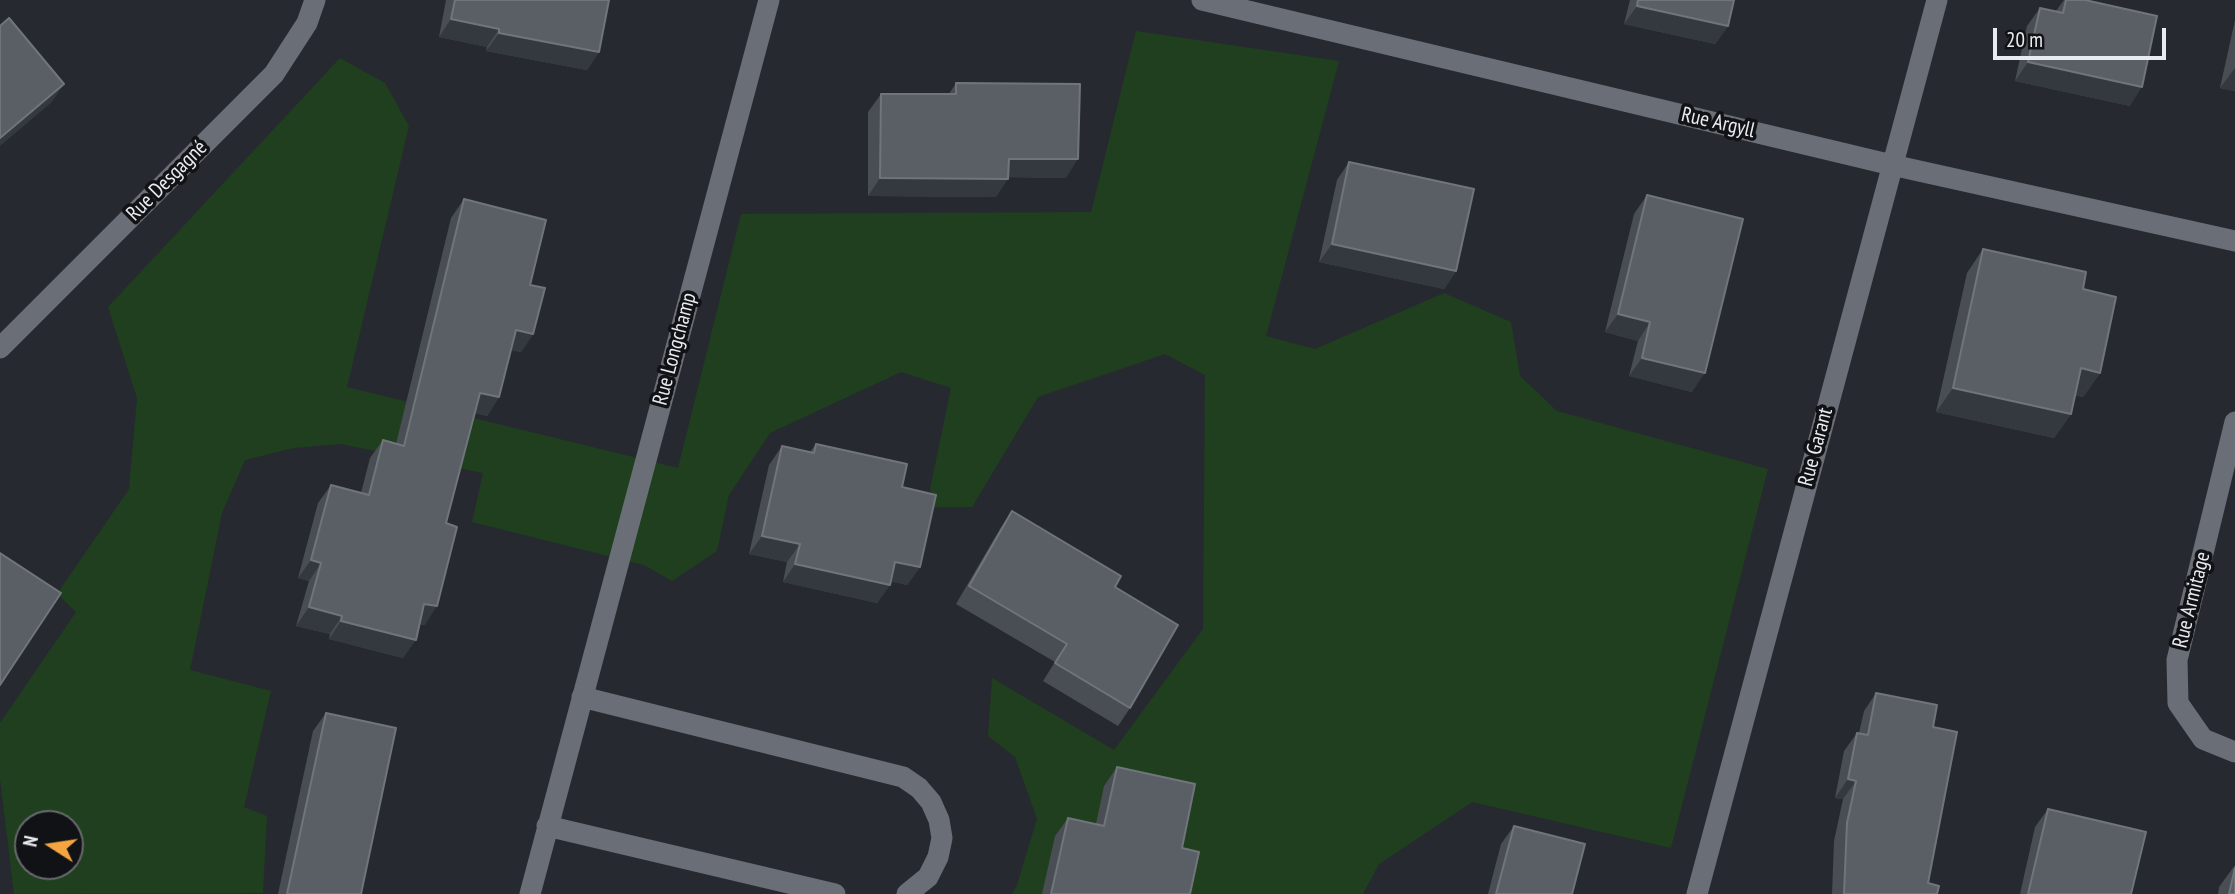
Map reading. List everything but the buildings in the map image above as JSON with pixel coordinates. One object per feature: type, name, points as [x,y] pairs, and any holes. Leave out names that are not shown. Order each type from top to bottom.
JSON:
[{"type":"street","name":"Rue Desgagné","points":[[0,348],[274,74],[307,23],[315,0]]},
{"type":"street","name":"Rue Longchamp","points":[[530,894],[768,0]]},
{"type":"street","name":"Rue Argyll","points":[[1202,0],[1892,165],[2235,241]]},
{"type":"street","name":"Rue Garant","points":[[1697,894],[1937,0]]},
{"type":"street","name":"Rue Armitage","points":[[2235,422],[2178,660],[2178,703],[2203,739],[2235,752]]},
{"type":"street","points":[[582,697],[903,777],[919,788],[931,802],[939,820],[942,838],[938,857],[928,877],[907,894]]},
{"type":"street","points":[[547,826],[835,894]]},
{"type":"green space","points":[[1136,31],[1339,61],[1266,336],[1315,349],[1444,293],[1511,322],[1520,376],[1557,411],[1768,469],[1671,848],[1472,802],[1379,864],[1363,894],[1012,894],[1037,819],[1015,757],[988,736],[992,678],[1114,750],[1203,629],[1205,375],[1165,354],[1038,397],[972,507],[935,507],[930,489],[951,388],[901,372],[770,433],[729,495],[717,551],[672,581],[644,565],[472,522],[483,473],[341,444],[294,448],[245,460],[222,513],[190,670],[271,691],[244,807],[267,816],[263,893],[14,894],[0,779],[0,723],[76,612],[57,594],[129,489],[137,398],[108,307],[340,58],[385,83],[409,126],[347,387],[678,468],[741,214],[1091,212]]}]
